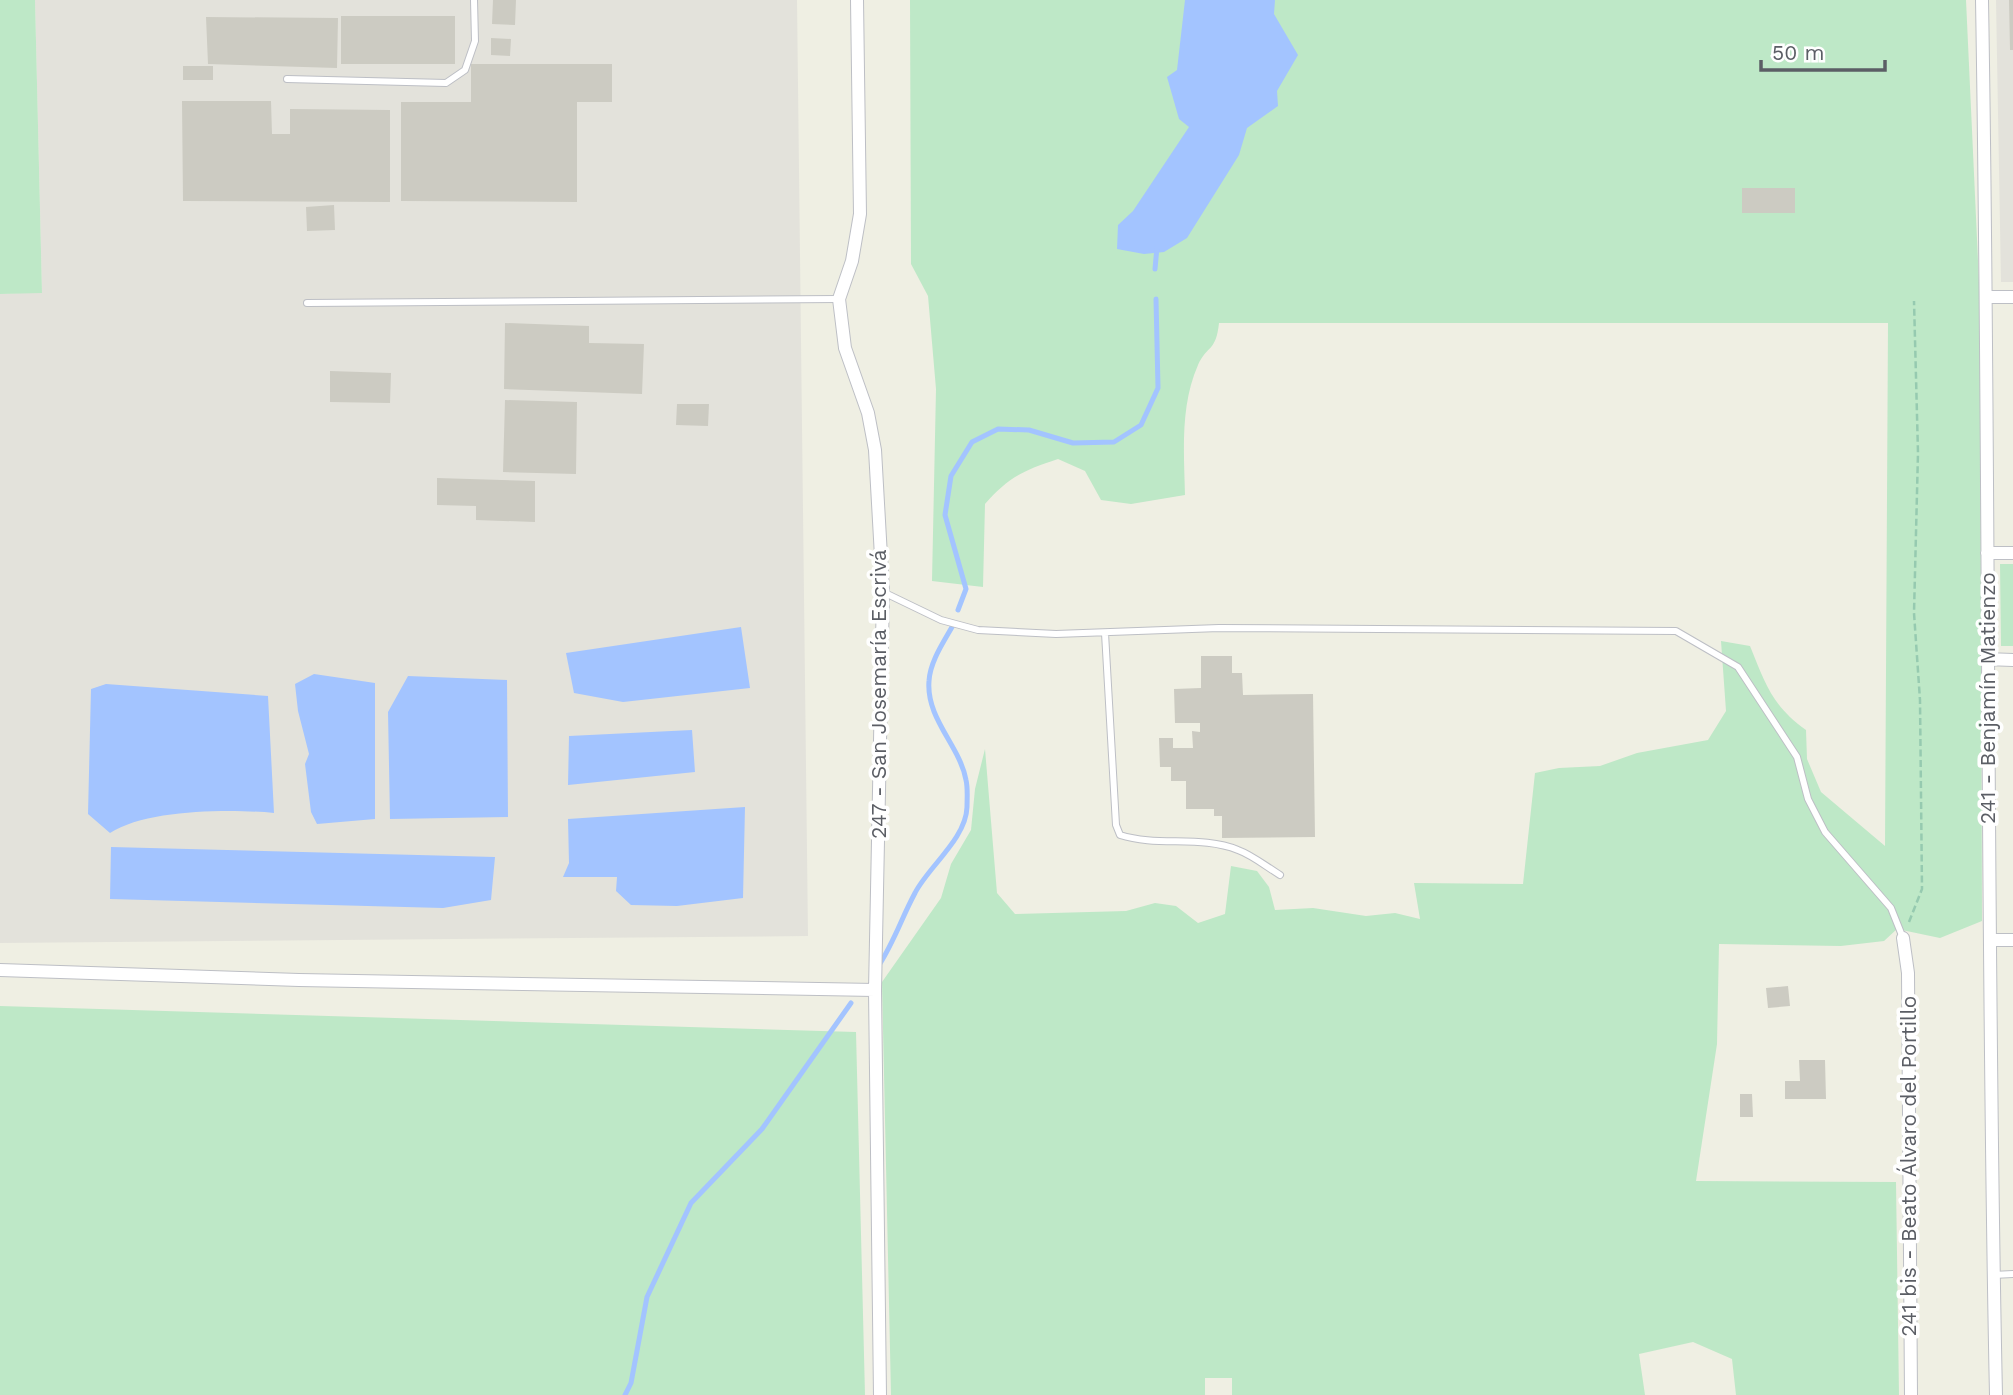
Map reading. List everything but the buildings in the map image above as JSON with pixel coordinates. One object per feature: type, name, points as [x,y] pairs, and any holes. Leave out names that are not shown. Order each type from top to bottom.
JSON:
[{"type":"street","name":"247 - San Josemaría Escrivá","points":[[857,0],[860,215],[852,261],[839,299],[845,348],[868,413],[875,450],[883,593],[875,990],[880,1395]]},
{"type":"street","name":"241 - Benjamín Matienzo","points":[[1982,0],[1987,297],[1986,659],[1996,1395]]},
{"type":"street","points":[[1987,297],[2013,297]]},
{"type":"street","points":[[1987,553],[2013,553]]},
{"type":"street","points":[[1986,659],[2013,660]]},
{"type":"street","name":"241 bis - Beato Álvaro del Portillo","points":[[1903,937],[1908,973],[1911,1395]]},
{"type":"street","points":[[1990,940],[2013,940]]},
{"type":"street","points":[[0,970],[312,980],[875,990]]},
{"type":"lane","points":[[287,79],[446,83],[465,70],[475,41],[474,0]]},
{"type":"lane","points":[[307,303],[839,299]]},
{"type":"lane","points":[[883,593],[941,620],[978,630],[1105,633],[1219,628],[1676,631],[1738,667],[1797,757],[1808,799],[1825,832],[1891,908],[1903,937]]},
{"type":"lane","points":[[1105,633],[1115,825],[1120,835],[1142,842],[1225,846],[1240,850],[1280,874]]},
{"type":"lane","points":[[1993,1275],[2013,1274]]},
{"type":"path","points":[[1903,937],[1922,889],[1920,700],[1914,613],[1918,453],[1914,301]]},
{"type":"shaded area","points":[[35,0],[797,0],[808,936],[0,943],[0,294],[42,292]]},
{"type":"shaded area","points":[[1996,0],[2013,0],[2013,282],[2001,282]]},
{"type":"green space","points":[[0,0],[35,0],[42,293],[0,294]]},
{"type":"green space","points":[[910,0],[1966,0],[1980,304],[1982,921],[1940,938],[1897,929],[1884,941],[1841,946],[1719,944],[1717,1044],[1696,1181],[1896,1182],[1899,1395],[1736,1395],[1732,1359],[1693,1342],[1639,1354],[1645,1395],[1232,1395],[1232,1378],[1205,1378],[1205,1395],[891,1395],[882,982],[941,898],[951,864],[971,830],[975,789],[985,749],[997,893],[1015,914],[1126,911],[1155,903],[1176,906],[1198,923],[1225,914],[1231,866],[1257,871],[1269,887],[1275,910],[1313,908],[1366,916],[1395,913],[1420,919],[1414,883],[1523,884],[1535,773],[1559,768],[1600,766],[1637,753],[1708,740],[1726,711],[1721,641],[1750,646],[1765,683],[1777,703],[1806,730],[1807,759],[1821,792],[1885,846],[1888,323],[1219,323],[1213,344],[1198,365],[1188,397],[1184,429],[1185,495],[1131,504],[1101,500],[1085,471],[1058,459],[1046,463],[1010,481],[985,504],[983,587],[932,581],[936,389],[928,296],[911,264]]},
{"type":"green space","points":[[2000,564],[2013,564],[2013,646],[2001,646]]},
{"type":"green space","points":[[0,1006],[856,1032],[865,1395],[0,1395]]},
{"type":"water","points":[[1185,0],[1275,0],[1274,14],[1298,55],[1277,91],[1278,106],[1247,128],[1239,155],[1187,238],[1164,252],[1144,254],[1117,249],[1118,225],[1133,211],[1189,127],[1179,119],[1167,77],[1177,70]]},
{"type":"water","points":[[741,627],[750,688],[623,702],[574,693],[566,653]]},
{"type":"water","points":[[314,674],[375,683],[375,819],[317,824],[311,812],[305,764],[309,754],[298,711],[295,684]]},
{"type":"water","points":[[408,676],[507,680],[508,817],[390,819],[388,712]]},
{"type":"water","points":[[106,684],[268,696],[274,813],[213,811],[167,815],[126,825],[110,833],[88,814],[91,689]]},
{"type":"water","points":[[692,730],[695,772],[568,785],[569,736]]},
{"type":"water","points":[[745,807],[743,898],[677,906],[631,905],[616,891],[617,877],[563,877],[569,863],[568,819]]},
{"type":"water","points":[[111,847],[495,857],[491,900],[443,908],[110,899]]},
{"type":"waterway","points":[[1155,269],[1157,247]]},
{"type":"waterway","points":[[958,610],[966,589],[945,515],[951,476],[972,442],[998,429],[1029,430],[1073,443],[1114,442],[1141,425],[1158,388],[1156,299]]},
{"type":"waterway","points":[[879,965],[915,893],[954,841],[965,819],[967,790],[963,768],[938,720],[929,695],[932,667],[952,627]]},
{"type":"waterway","points":[[625,1395],[631,1383],[647,1297],[691,1203],[762,1129],[851,1003]]}]
